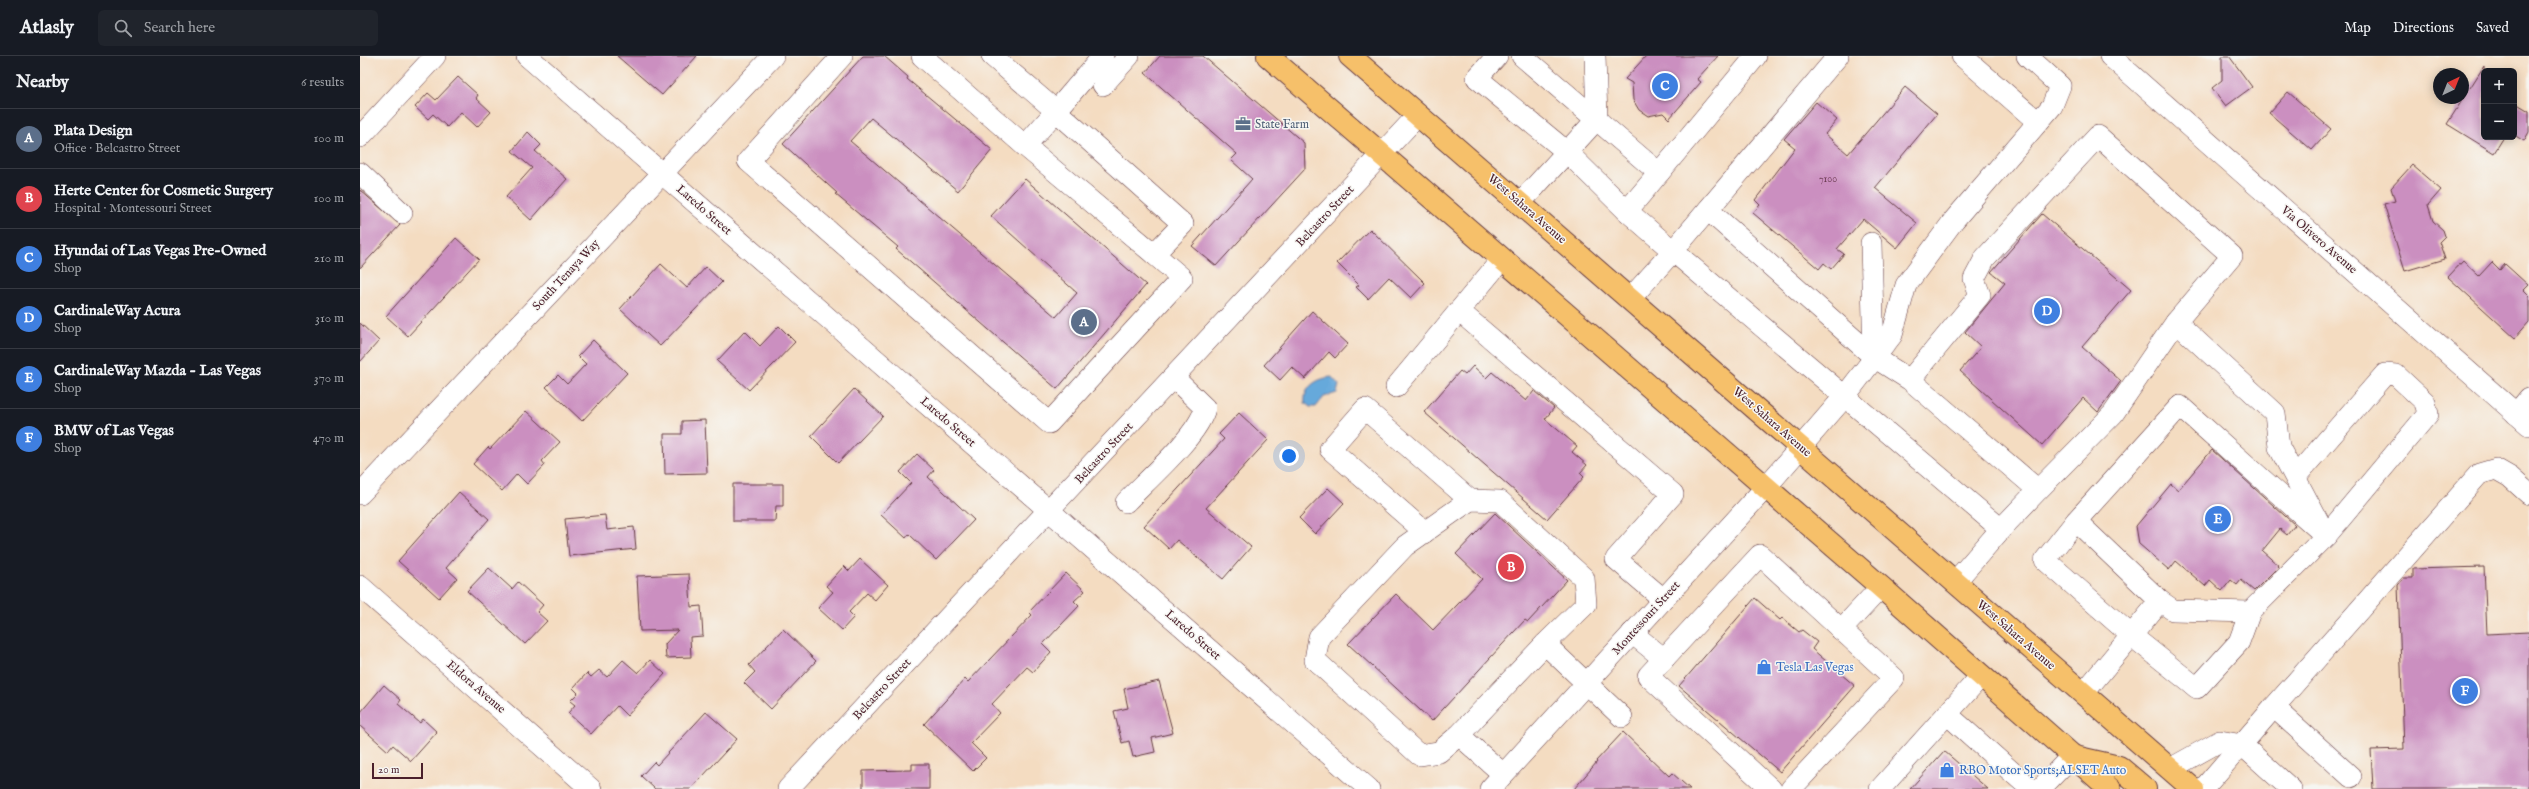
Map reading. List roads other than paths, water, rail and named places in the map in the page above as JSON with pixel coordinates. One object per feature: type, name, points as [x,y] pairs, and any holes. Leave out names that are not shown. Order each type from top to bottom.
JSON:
[{"type":"main road","points":[[1268,56],[1881,586],[2110,789]]},
{"type":"main road","name":"West Sahara Avenue","points":[[1350,56],[2193,789]]},
{"type":"main road","points":[[2072,756],[2119,767],[2145,789]]},
{"type":"street","points":[[360,137],[435,56]]},
{"type":"street","name":"Laredo Street","points":[[527,56],[1369,789]]},
{"type":"street","name":"South Tenaya Way","points":[[360,494],[773,56]]},
{"type":"street","points":[[842,56],[748,161],[1049,423],[1182,278],[1025,146],[922,56]]},
{"type":"street","points":[[992,56],[1183,224],[1154,254]]},
{"type":"street","points":[[1096,79],[1103,56]]},
{"type":"street","points":[[1025,146],[1056,111],[1096,79],[1129,56]]},
{"type":"street","points":[[1497,56],[1478,78],[1567,152],[1627,211],[1673,251],[2001,529]]},
{"type":"street","points":[[1522,56],[1659,173]]},
{"type":"street","points":[[1520,203],[1597,119],[1595,56]]},
{"type":"street","points":[[1627,211],[1756,56]]},
{"type":"street","points":[[1630,299],[1673,251],[1838,56]]},
{"type":"street","points":[[1962,56],[2038,122]]},
{"type":"street","name":"Montessouri Street","points":[[1496,782],[1766,487],[1800,446],[1845,396],[1892,335],[1906,285],[1954,220],[2052,106],[2060,86],[2027,56]]},
{"type":"street","name":"Via Olivero Avenue","points":[[2110,56],[2131,63],[2525,412]]},
{"type":"street","name":"Belcastro Street","points":[[788,789],[1050,511],[1418,115]]},
{"type":"street","points":[[1910,380],[1980,295],[1974,279],[1985,258],[2098,136],[2232,256],[2176,322],[2113,414],[2001,529],[1955,582]]},
{"type":"street","points":[[360,173],[402,213]]},
{"type":"street","points":[[1708,210],[1874,357],[1910,380],[2038,490]]},
{"type":"street","points":[[1870,242],[1874,357]]},
{"type":"street","points":[[1396,387],[1502,259]]},
{"type":"street","points":[[1459,311],[1673,494],[1616,559],[1663,600]]},
{"type":"street","points":[[2176,322],[2275,413],[2279,447],[2296,476],[2326,536]]},
{"type":"street","points":[[2296,476],[2385,374],[2396,375],[2426,402],[2428,414],[2326,536],[2250,612],[2239,642],[2197,688],[2132,636],[2045,560],[2076,521],[2180,406],[2326,536]]},
{"type":"street","points":[[1126,502],[1189,436],[1203,417],[1205,408],[1174,378]]},
{"type":"street","points":[[1425,532],[1330,449],[1365,409],[1470,500]]},
{"type":"street","points":[[2204,789],[2479,474],[2496,469],[2510,477],[2529,494]]},
{"type":"street","points":[[1470,500],[1500,501],[1584,578],[1586,604],[1545,644],[1459,735],[1439,752],[1419,755],[1314,660],[1319,637],[1405,546],[1425,532],[1470,500]]},
{"type":"street","points":[[2076,521],[2160,601],[2173,610],[2250,612]]},
{"type":"street","points":[[1771,789],[1648,676],[1760,554],[1894,678],[1792,789]]},
{"type":"street","name":"Eldora Avenue","points":[[360,586],[591,789]]},
{"type":"street","points":[[1842,630],[1881,586]]},
{"type":"street","points":[[2083,694],[2160,601]]},
{"type":"street","points":[[1632,633],[1664,659]]},
{"type":"street","points":[[1545,644],[1622,717]]},
{"type":"street","points":[[1880,789],[1981,676]]},
{"type":"street","points":[[2274,707],[2351,777]]},
{"type":"street","points":[[1947,714],[2031,789]]},
{"type":"street","points":[[1459,735],[1496,782]]},
{"type":"street","points":[[2170,769],[2220,741],[2242,745],[2291,789]]},
{"type":"street","points":[[2040,789],[2072,756]]},
{"type":"water","points":[[1332,377],[1339,385],[1337,393],[1324,397],[1316,407],[1310,407],[1305,403],[1306,392],[1312,384],[1321,379]]},
{"type":"place","name":"Hyundai of Las Vegas Pre-Owned","points":[[1665,86]]},
{"type":"place","name":"State Farm","points":[[1243,124]]},
{"type":"place","name":"CardinaleWay Acura","points":[[2047,311]]},
{"type":"place","name":"Plata Design","points":[[1084,322]]},
{"type":"place","name":"CardinaleWay Mazda - Las Vegas","points":[[2218,519]]},
{"type":"place","name":"Herte Center for Cosmetic Surgery","points":[[1511,567]]},
{"type":"place","name":"Tesla Las Vegas","points":[[1764,667]]},
{"type":"place","name":"BMW of Las Vegas","points":[[2465,691]]},
{"type":"place","name":"RBO Motor Sports;ALSET Auto","points":[[1947,770]]}]
